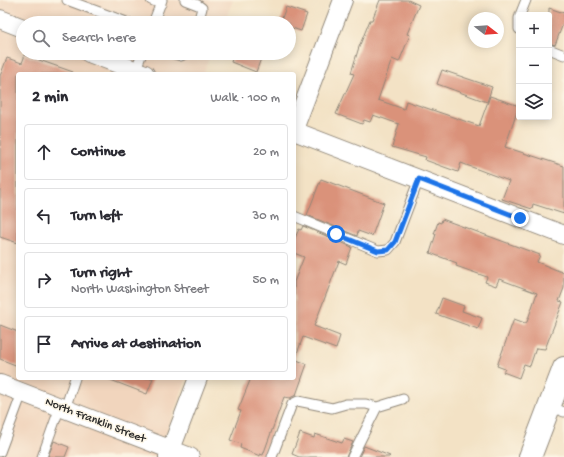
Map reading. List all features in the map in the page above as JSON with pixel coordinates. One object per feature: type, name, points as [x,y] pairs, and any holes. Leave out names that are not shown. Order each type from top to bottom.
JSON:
[{"type":"main road","points":[[530,457],[557,409],[564,368]]},
{"type":"street","points":[[296,125],[343,0]]},
{"type":"street","points":[[0,19],[16,25]]},
{"type":"street","points":[[106,60],[136,72]]},
{"type":"street","points":[[296,131],[564,235]]},
{"type":"street","points":[[169,453],[197,380]]},
{"type":"street","name":"North Franklin Street","points":[[0,384],[63,408],[169,453],[190,457]]},
{"type":"lane","points":[[67,0],[110,16]]},
{"type":"lane","points":[[151,0],[161,2],[156,16]]},
{"type":"lane","points":[[185,0],[202,8],[200,16]]},
{"type":"lane","points":[[521,12],[526,0]]},
{"type":"lane","points":[[552,50],[564,54]]},
{"type":"lane","points":[[138,72],[141,60]]},
{"type":"lane","points":[[296,217],[378,251],[388,250],[395,242],[419,179]]},
{"type":"lane","points":[[42,457],[74,380]]},
{"type":"lane","points":[[0,452],[22,393]]},
{"type":"lane","points":[[272,457],[292,404],[298,401],[332,408],[346,404],[366,404],[378,407],[403,399]]},
{"type":"lane","points":[[352,457],[366,427],[378,407]]},
{"type":"shaded area","points":[[0,0],[233,0],[227,16],[16,16],[16,60],[208,60],[204,72],[16,72],[16,380],[186,380],[162,443],[198,457],[0,457]]},
{"type":"building","points":[[380,0],[408,0],[419,5],[407,34],[410,35],[399,62],[392,59],[378,100],[404,109],[406,101],[479,126],[490,96],[516,105],[516,115],[505,147],[564,166],[564,214],[533,204],[532,209],[502,199],[509,181],[461,163],[458,172],[425,160],[426,157],[392,147],[399,124],[373,115],[370,122],[364,120],[362,124],[336,114],[354,74],[351,73],[359,47],[370,20],[372,20]]},
{"type":"building","points":[[286,7],[307,14],[301,31],[296,29],[296,16],[283,16]]},
{"type":"building","points":[[549,8],[564,13],[564,21],[555,45],[552,44],[552,12],[549,12]]},
{"type":"building","points":[[7,58],[22,63],[23,60],[39,60],[73,72],[16,72],[16,242],[0,237],[0,76]]},
{"type":"building","points":[[232,60],[260,60],[256,72],[231,62]]},
{"type":"building","points":[[442,70],[492,87],[487,102],[437,84]]},
{"type":"building","points":[[321,179],[384,203],[372,236],[358,231],[357,236],[307,215]]},
{"type":"building","points":[[442,219],[540,255],[537,262],[564,273],[564,288],[559,301],[563,302],[545,349],[536,348],[530,366],[524,364],[519,378],[503,372],[505,369],[497,366],[514,319],[525,323],[527,322],[537,293],[499,279],[496,286],[485,282],[487,277],[456,266],[457,263],[430,253],[438,222],[441,223]]},
{"type":"building","points":[[303,226],[352,247],[346,264],[339,261],[314,326],[340,336],[336,349],[303,337],[296,356],[296,277],[304,257],[296,254],[296,236],[299,229],[301,230]]},
{"type":"building","points":[[442,298],[464,306],[462,311],[482,318],[478,329],[436,314]]},
{"type":"building","points":[[0,325],[16,331],[16,365],[0,359]]},
{"type":"building","points":[[296,360],[307,364],[296,395],[290,398],[284,397],[263,455],[260,454],[260,456],[240,448],[241,444],[230,440],[241,411],[238,410],[250,380],[296,380]]},
{"type":"building","points":[[111,380],[152,380],[147,394]]},
{"type":"building","points":[[300,433],[314,438],[315,434],[342,443],[344,439],[353,442],[346,457],[299,457],[292,454]]},
{"type":"building","points":[[54,441],[69,447],[65,457],[48,457]]},
{"type":"building","points":[[364,446],[390,456],[359,457]]},
{"type":"route","points":[[336,234],[378,251],[388,250],[395,242],[419,179],[520,218]]}]
